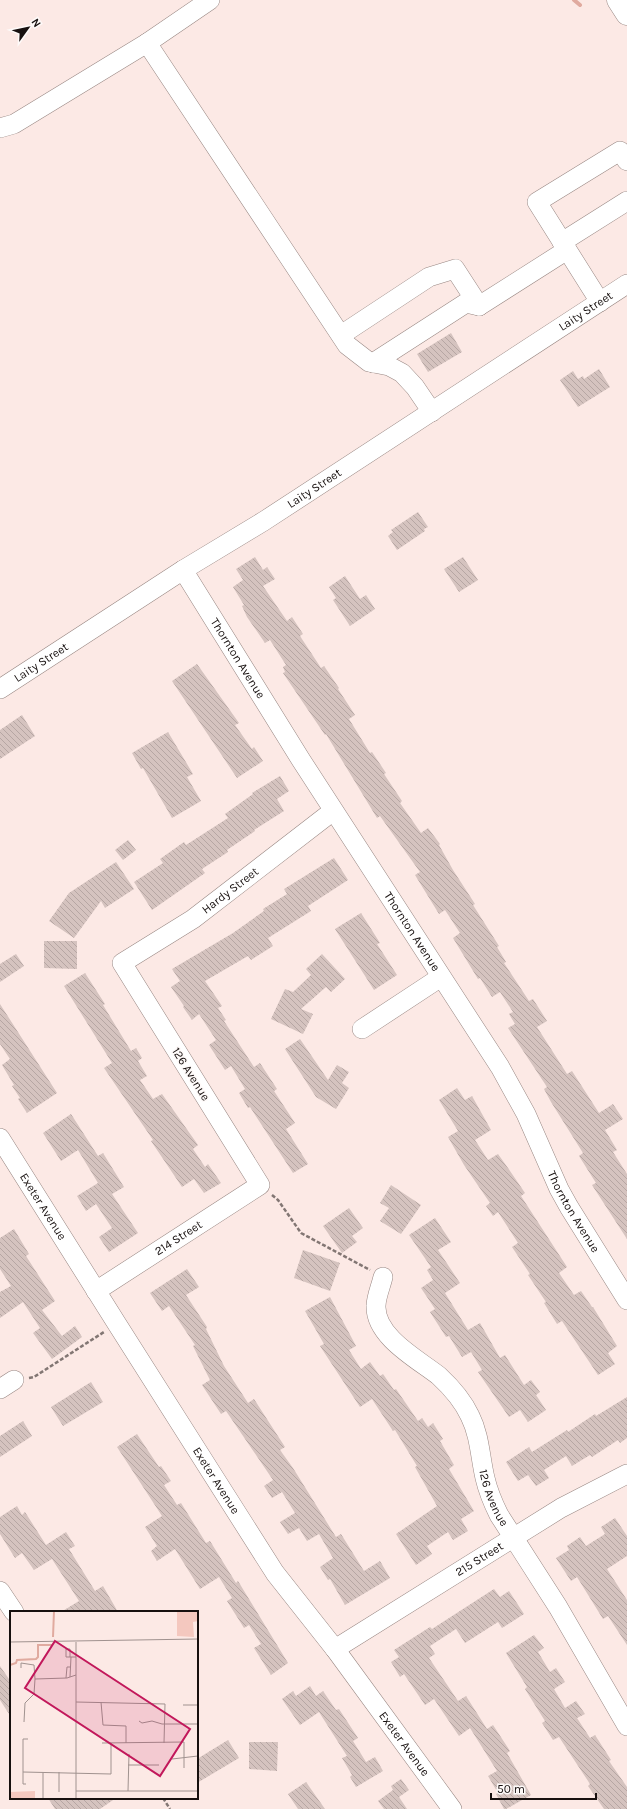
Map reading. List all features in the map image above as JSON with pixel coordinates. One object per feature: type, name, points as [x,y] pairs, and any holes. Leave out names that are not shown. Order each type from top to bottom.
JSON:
[{"type":"main road","points":[[618,0],[627,14]]},
{"type":"street","points":[[0,128],[14,124],[147,43],[210,0]]},
{"type":"street","points":[[147,43],[342,335],[347,345],[369,362],[389,366],[402,373],[415,387],[432,412]]},
{"type":"street","points":[[600,302],[537,202],[620,150],[627,161]]},
{"type":"street","points":[[373,363],[466,303],[479,306],[627,201]]},
{"type":"street","points":[[342,335],[429,277],[455,269],[479,306]]},
{"type":"street","name":"Laity Street","points":[[0,689],[183,570],[264,521],[627,284]]},
{"type":"street","name":"Thornton Avenue","points":[[183,570],[333,811],[508,1080],[531,1125],[569,1207],[627,1300]]},
{"type":"street","name":"Hardy Street","points":[[122,963],[193,919],[333,811]]},
{"type":"street","name":"126 Avenue","points":[[122,963],[260,1186]]},
{"type":"street","points":[[362,1029],[441,977]]},
{"type":"street","name":"Exeter Avenue","points":[[2,1146],[275,1572],[335,1650],[452,1809]]},
{"type":"street","name":"214 Street","points":[[96,1291],[260,1186]]},
{"type":"street","name":"126 Avenue","points":[[383,1276],[376,1305],[379,1319],[396,1344],[438,1376],[454,1391],[465,1406],[478,1435],[485,1477],[493,1503],[558,1606],[627,1726]]},
{"type":"street","name":"215 Street","points":[[335,1650],[561,1508],[627,1474]]},
{"type":"street","points":[[0,1591],[13,1611]]},
{"type":"path","points":[[260,1186],[278,1200],[301,1233],[383,1276]]},
{"type":"path","points":[[7,1385],[34,1377],[117,1324]]},
{"type":"path","points":[[164,1799],[170,1809]]},
{"type":"building","points":[[451,333],[462,352],[428,372],[417,354]]},
{"type":"building","points":[[599,369],[610,387],[578,407],[560,380],[573,371],[578,379],[583,376],[584,379]]},
{"type":"building","points":[[418,512],[428,527],[424,529],[425,531],[397,550],[388,536],[393,532],[391,530]]},
{"type":"building","points":[[255,557],[263,570],[267,567],[275,579],[263,586],[287,621],[292,617],[303,634],[300,636],[321,668],[324,666],[339,688],[338,689],[355,715],[349,719],[370,753],[372,752],[386,773],[384,774],[402,801],[400,803],[421,833],[428,828],[440,844],[439,845],[453,870],[475,904],[473,905],[499,946],[497,947],[506,962],[504,963],[529,1001],[533,999],[547,1021],[537,1027],[567,1074],[572,1071],[599,1113],[613,1104],[623,1119],[605,1130],[617,1150],[613,1152],[627,1174],[627,1239],[592,1185],[596,1183],[579,1156],[583,1153],[551,1102],[544,1089],[547,1087],[508,1028],[515,1024],[509,1014],[513,1012],[500,992],[492,997],[480,978],[478,979],[453,938],[460,933],[445,910],[439,914],[415,875],[420,872],[380,816],[377,818],[326,734],[325,735],[283,673],[285,672],[283,667],[286,665],[270,640],[265,643],[247,617],[242,606],[244,605],[233,587],[243,580],[236,569]]},
{"type":"building","points":[[463,557],[478,580],[459,592],[444,569]]},
{"type":"building","points":[[345,576],[360,599],[366,595],[375,609],[350,626],[333,600],[336,598],[329,587]]},
{"type":"building","points":[[197,664],[239,723],[235,725],[252,749],[254,747],[263,761],[237,778],[172,681]]},
{"type":"building","points":[[22,715],[35,736],[0,759],[0,730]]},
{"type":"building","points":[[168,732],[193,774],[187,777],[201,801],[172,818],[143,768],[141,769],[132,753]]},
{"type":"building","points":[[280,776],[289,791],[277,799],[284,811],[254,830],[255,831],[227,850],[228,852],[202,869],[205,873],[152,910],[134,882],[163,863],[160,859],[184,842],[186,845],[228,818],[225,814],[253,794],[252,793]]},
{"type":"building","points":[[128,840],[136,850],[123,860],[115,850]]},
{"type":"building","points":[[334,858],[348,880],[308,906],[311,911],[268,938],[273,946],[251,960],[248,956],[205,981],[222,1006],[218,1008],[226,1020],[224,1021],[254,1067],[260,1063],[277,1089],[274,1091],[295,1123],[286,1129],[308,1164],[293,1173],[250,1107],[248,1108],[239,1093],[245,1089],[231,1066],[225,1070],[209,1045],[216,1040],[199,1014],[192,1020],[171,987],[180,981],[172,969],[233,933],[264,911],[263,909],[287,894],[284,889]]},
{"type":"building","points":[[116,862],[134,889],[105,908],[101,901],[74,938],[49,921],[69,893]]},
{"type":"building","points":[[361,913],[380,943],[377,944],[397,975],[374,990],[335,929]]},
{"type":"building","points":[[44,941],[77,941],[77,969],[44,968]]},
{"type":"building","points":[[16,954],[24,966],[0,982],[0,964]]},
{"type":"building","points":[[322,954],[345,979],[331,992],[326,987],[301,1009],[313,1014],[303,1034],[271,1019],[285,989],[293,992],[311,975],[306,969]]},
{"type":"building","points":[[85,973],[105,1004],[103,1005],[131,1051],[136,1048],[142,1058],[138,1061],[147,1076],[140,1080],[153,1099],[162,1094],[198,1145],[193,1149],[205,1167],[208,1164],[221,1183],[204,1193],[194,1179],[182,1187],[151,1141],[153,1140],[104,1068],[112,1063],[64,986]]},
{"type":"building","points":[[0,1004],[57,1093],[27,1113],[18,1099],[20,1098],[12,1086],[14,1085],[2,1065],[10,1059],[0,1044]]},
{"type":"building","points":[[300,1039],[328,1080],[337,1065],[349,1072],[342,1083],[349,1088],[336,1109],[316,1097],[285,1049]]},
{"type":"building","points":[[457,1088],[465,1100],[472,1096],[491,1130],[475,1140],[488,1160],[498,1154],[508,1168],[525,1193],[521,1196],[567,1267],[559,1273],[574,1295],[581,1291],[593,1307],[617,1346],[608,1353],[615,1364],[598,1375],[562,1321],[557,1324],[544,1303],[546,1302],[528,1275],[530,1274],[512,1247],[518,1243],[498,1212],[493,1216],[486,1206],[490,1203],[464,1165],[448,1137],[458,1131],[439,1100]]},
{"type":"building","points":[[71,1114],[98,1156],[103,1153],[124,1187],[112,1194],[138,1233],[109,1252],[99,1237],[112,1228],[96,1204],[86,1211],[77,1196],[98,1183],[78,1150],[61,1161],[43,1133]]},
{"type":"building","points":[[391,1185],[421,1205],[401,1234],[380,1221],[389,1208],[380,1203]]},
{"type":"building","points":[[349,1208],[363,1228],[352,1236],[357,1242],[342,1253],[323,1226]]},
{"type":"building","points":[[435,1218],[451,1242],[438,1250],[460,1283],[445,1293],[468,1330],[480,1323],[500,1358],[505,1355],[524,1385],[531,1380],[540,1392],[536,1395],[546,1410],[528,1422],[520,1410],[509,1417],[478,1372],[482,1370],[471,1352],[462,1357],[449,1336],[446,1337],[430,1312],[435,1309],[421,1288],[433,1280],[427,1270],[431,1267],[409,1235]]},
{"type":"building","points":[[14,1229],[29,1254],[26,1256],[55,1301],[42,1310],[62,1336],[75,1326],[82,1337],[52,1359],[33,1333],[40,1328],[23,1302],[0,1318],[0,1292],[11,1286],[0,1269],[0,1238]]},
{"type":"building","points":[[303,1250],[340,1263],[330,1291],[294,1278]]},
{"type":"building","points":[[187,1269],[199,1287],[186,1295],[207,1327],[206,1329],[224,1366],[248,1403],[254,1399],[285,1447],[280,1450],[336,1537],[341,1534],[364,1571],[380,1561],[390,1578],[345,1605],[330,1579],[328,1580],[320,1567],[333,1558],[319,1534],[307,1541],[299,1528],[288,1534],[280,1522],[295,1513],[282,1492],[272,1498],[264,1486],[273,1480],[226,1411],[221,1414],[202,1385],[210,1380],[193,1346],[195,1345],[169,1306],[162,1311],[150,1293]]},
{"type":"building","points":[[330,1297],[356,1346],[349,1350],[361,1369],[370,1362],[380,1376],[383,1374],[394,1390],[396,1389],[418,1421],[422,1418],[428,1427],[433,1423],[443,1439],[440,1441],[454,1465],[449,1469],[474,1511],[461,1519],[468,1531],[453,1540],[448,1532],[427,1546],[432,1554],[416,1565],[396,1534],[437,1506],[415,1467],[417,1466],[395,1430],[393,1431],[372,1399],[360,1407],[320,1346],[324,1344],[305,1311]]},
{"type":"building","points":[[91,1382],[103,1402],[63,1426],[51,1407]]},
{"type":"building","points":[[627,1397],[627,1438],[620,1443],[618,1440],[592,1457],[590,1455],[572,1466],[566,1456],[544,1470],[549,1478],[536,1486],[528,1475],[518,1481],[506,1462],[529,1447],[532,1452],[567,1430],[568,1432],[595,1414],[596,1416]]},
{"type":"building","points":[[23,1421],[32,1436],[0,1457],[0,1436]]},
{"type":"building","points":[[137,1434],[159,1467],[161,1466],[171,1481],[164,1485],[177,1505],[181,1503],[206,1543],[210,1541],[236,1583],[238,1581],[288,1663],[271,1675],[254,1648],[261,1644],[249,1625],[244,1628],[227,1601],[232,1598],[219,1577],[200,1589],[175,1549],[157,1561],[151,1551],[157,1546],[145,1527],[162,1516],[117,1447]]},
{"type":"building","points":[[17,1506],[22,1515],[25,1512],[46,1545],[66,1532],[75,1546],[69,1549],[95,1591],[103,1586],[117,1611],[63,1611],[79,1601],[52,1559],[34,1570],[22,1553],[15,1558],[0,1534],[0,1517]]},
{"type":"building","points":[[615,1518],[627,1536],[627,1556],[607,1569],[627,1600],[627,1645],[608,1616],[603,1619],[577,1577],[571,1581],[556,1558],[569,1550],[567,1546],[580,1537],[586,1546],[605,1534],[601,1527]]},
{"type":"building","points":[[494,1589],[500,1597],[509,1591],[524,1614],[502,1628],[498,1622],[465,1643],[456,1629],[430,1646],[435,1654],[429,1658],[458,1701],[466,1696],[487,1729],[493,1725],[510,1751],[507,1753],[531,1795],[506,1809],[504,1809],[496,1794],[498,1793],[488,1776],[497,1771],[470,1728],[459,1736],[434,1699],[425,1705],[404,1674],[400,1677],[391,1662],[399,1657],[394,1650],[430,1627],[432,1629]]},
{"type":"building","points":[[534,1635],[544,1648],[538,1652],[550,1672],[556,1668],[565,1682],[554,1689],[565,1708],[576,1701],[585,1714],[577,1718],[590,1738],[595,1735],[611,1760],[609,1761],[627,1787],[627,1809],[604,1809],[588,1786],[590,1784],[559,1737],[553,1740],[542,1723],[545,1721],[525,1689],[527,1687],[506,1653]]},
{"type":"building","points":[[0,1666],[10,1681],[10,1715],[0,1700]]},
{"type":"building","points":[[310,1686],[316,1696],[323,1691],[336,1710],[339,1709],[358,1738],[353,1741],[366,1762],[375,1757],[383,1771],[356,1787],[350,1777],[352,1775],[342,1758],[347,1756],[319,1712],[300,1725],[282,1699],[293,1691],[296,1696]]},
{"type":"building","points":[[228,1740],[239,1758],[198,1782],[198,1758]]},
{"type":"building","points":[[249,1742],[278,1742],[277,1771],[249,1769]]},
{"type":"building","points":[[401,1779],[409,1790],[399,1797],[407,1809],[384,1809],[378,1801],[393,1790],[391,1786]]},
{"type":"building","points":[[306,1782],[325,1809],[298,1809],[288,1794]]},
{"type":"building","points":[[49,1799],[115,1799],[100,1809],[55,1809]]},
{"type":"waterway","points":[[574,0],[580,5]]}]
